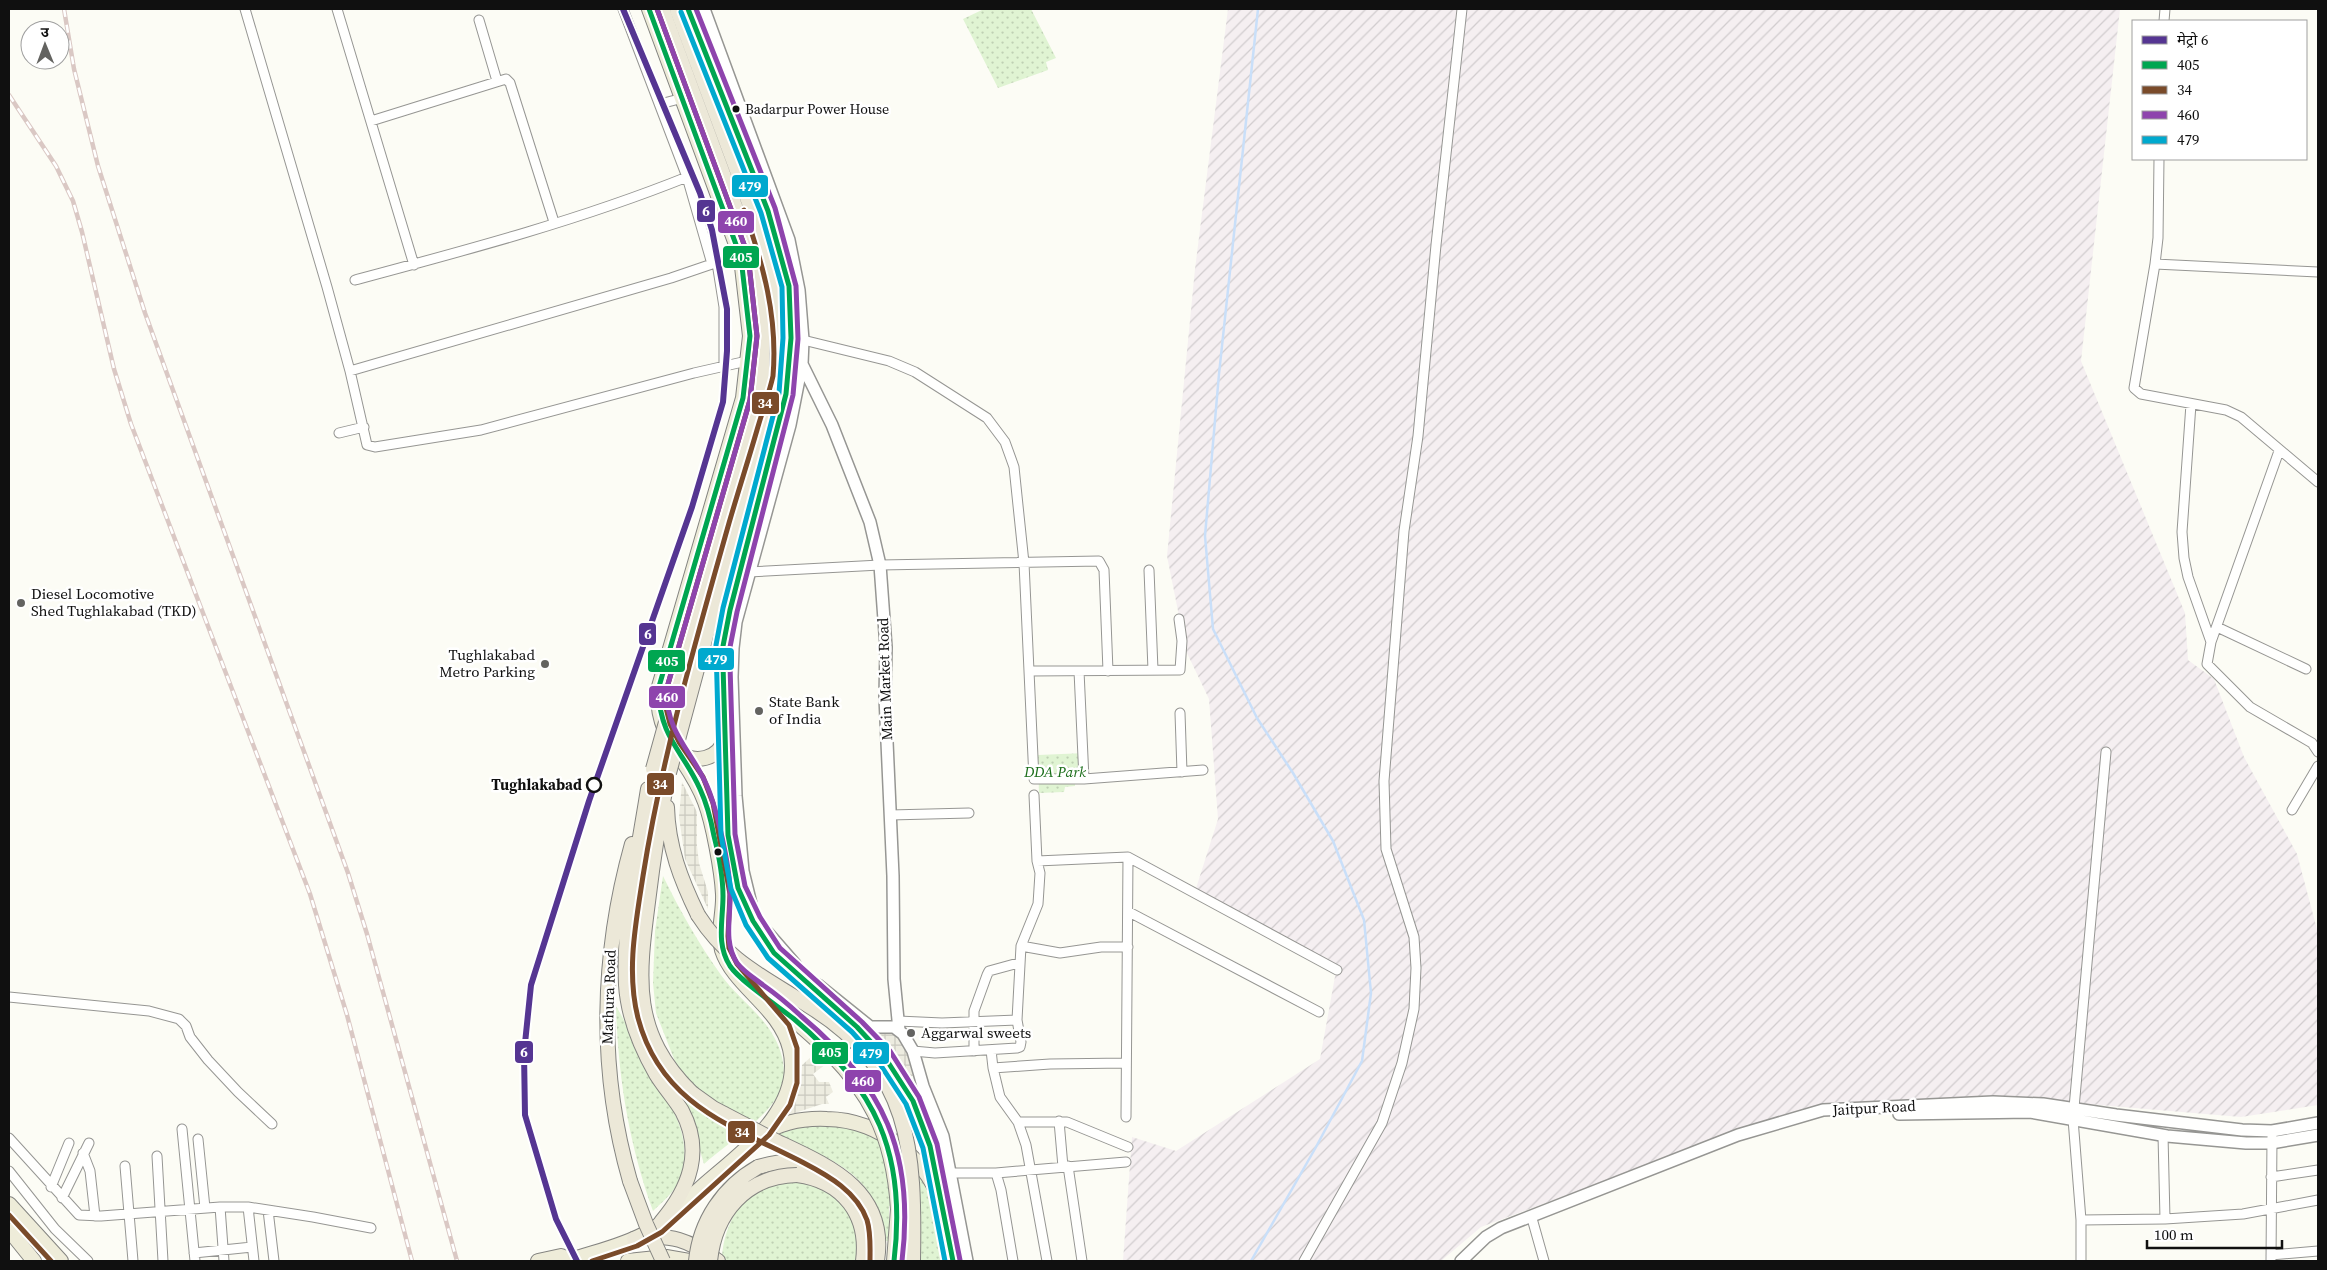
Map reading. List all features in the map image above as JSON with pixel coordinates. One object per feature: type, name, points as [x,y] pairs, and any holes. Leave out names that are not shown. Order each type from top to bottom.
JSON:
[{"type":"highway","name":"Mathura Road","points":[[662,9],[755,260],[763,312],[762,377],[623,876],[608,981],[606,1029],[613,1107],[622,1153],[646,1224],[663,1261]]},
{"type":"highway","points":[[687,9],[768,254],[780,310],[780,378],[712,610],[659,820],[640,960],[643,1004],[655,1044],[680,1081],[703,1101],[730,1118],[822,1163],[857,1189],[871,1210],[878,1236],[877,1261]]},
{"type":"highway","points":[[668,781],[668,817],[672,852],[688,895],[704,925],[721,945],[747,969],[809,1006],[840,1028],[865,1052],[891,1091],[903,1120],[910,1149],[914,1198],[913,1261]]},
{"type":"highway","points":[[648,789],[629,917],[626,985],[628,1005],[647,1058],[687,1122],[692,1154],[689,1176],[682,1194],[662,1222]]},
{"type":"highway","points":[[696,1261],[700,1239],[711,1213],[728,1189],[746,1174],[768,1164],[796,1161],[839,1174]]},
{"type":"highway","points":[[710,1261],[719,1226],[740,1196],[759,1182],[784,1175],[797,1175],[811,1177],[830,1185],[853,1207],[860,1222],[864,1238],[863,1261]]},
{"type":"highway","points":[[634,1239],[658,1237],[678,1239],[718,1261]]},
{"type":"main road","points":[[538,1261],[561,1256],[570,1260],[599,1256],[634,1239],[662,1222],[751,1143],[767,1126],[784,1101],[790,1082],[791,1060],[782,1028],[726,959],[720,942],[723,895],[706,805],[696,781],[672,746],[663,727],[658,698],[658,690],[743,398],[750,336],[741,258],[649,9]]},
{"type":"main road","points":[[687,9],[726,88],[768,211],[789,286],[797,343],[786,394],[730,610],[723,646],[730,852],[733,871],[745,905],[774,953],[863,1027],[914,1101],[930,1146],[953,1261]]},
{"type":"main road","points":[[683,98],[726,88]]},
{"type":"main road","points":[[675,635],[723,646]]},
{"type":"main road","points":[[672,746],[686,757],[705,758],[720,750],[726,732]]},
{"type":"main road","points":[[741,979],[763,994],[826,1047],[858,1083],[875,1114],[887,1143],[894,1174],[898,1209],[894,1261]]},
{"type":"main road","points":[[751,1143],[766,1132],[794,1121],[826,1119],[857,1123],[886,1136],[906,1150],[926,1174],[944,1211]]},
{"type":"main road","points":[[10,1207],[61,1261]]},
{"type":"main road","points":[[9,1230],[34,1261]]},
{"type":"main road","points":[[628,1261],[666,1257],[689,1261]]},
{"type":"street","points":[[244,9],[350,371],[367,445],[375,447],[481,430],[724,366],[747,362]]},
{"type":"street","points":[[338,9],[414,265]]},
{"type":"street","points":[[623,9],[687,177],[712,262]]},
{"type":"street","points":[[704,9],[726,88]]},
{"type":"street","points":[[1304,1261],[1382,1123],[1402,1063],[1414,1009],[1416,968],[1414,937],[1386,849],[1384,781],[1404,531],[1418,436],[1436,245],[1462,9]]},
{"type":"street","points":[[478,20],[497,81]]},
{"type":"street","points":[[371,121],[506,79],[510,83],[554,222]]},
{"type":"street","points":[[660,104],[683,98]]},
{"type":"street","points":[[2159,160],[2158,238],[2134,388],[2142,394],[2226,410],[2241,416],[2279,451],[2318,482]]},
{"type":"street","points":[[355,280],[414,265],[554,222],[621,201],[687,177]]},
{"type":"street","points":[[350,371],[689,273],[710,266],[712,262]]},
{"type":"street","points":[[712,262],[717,263],[724,308],[724,366]]},
{"type":"street","points":[[2155,264],[2318,272]]},
{"type":"street","points":[[797,343],[889,361],[903,366],[987,418],[997,430],[1011,454],[1024,563],[1034,780],[1084,779],[1203,770]]},
{"type":"street","name":"Main Market Road","points":[[797,343],[802,364],[832,425],[870,522],[880,565],[886,647],[885,697],[894,979],[898,1025]]},
{"type":"street","points":[[802,364],[790,426],[748,572],[736,622],[732,677],[736,796],[743,871],[748,895],[755,913],[776,944],[863,1027],[1017,1020]]},
{"type":"street","points":[[2191,404],[2182,532],[2184,558],[2188,577],[2211,642]]},
{"type":"street","points":[[340,433],[364,427]]},
{"type":"street","points":[[2279,451],[2218,628],[2211,642],[2207,664],[2250,707],[2312,743],[2318,752]]},
{"type":"street","points":[[748,572],[880,565],[1094,560],[1103,565],[1108,670]]},
{"type":"street","points":[[1149,570],[1153,670]]},
{"type":"street","points":[[1029,671],[1179,670],[1182,668],[1179,619]]},
{"type":"street","points":[[2218,628],[2306,669]]},
{"type":"street","points":[[1079,671],[1084,779]]},
{"type":"street","points":[[1180,713],[1182,772]]},
{"type":"street","points":[[2081,1261],[2081,1220],[2073,1114],[2092,927],[2106,752]]},
{"type":"street","points":[[2292,810],[2318,766]]},
{"type":"street","points":[[913,1052],[991,1050],[1020,1047],[1021,1042],[1017,1020],[1018,963],[1021,946],[1038,904],[1040,872],[1037,862],[1034,795]]},
{"type":"street","points":[[890,815],[969,813]]},
{"type":"street","points":[[1037,862],[1128,857],[1337,970]]},
{"type":"street","points":[[1126,1117],[1128,857]]},
{"type":"street","points":[[1129,912],[1319,1012]]},
{"type":"street","points":[[1021,946],[1060,954],[1101,947],[1128,947]]},
{"type":"street","points":[[974,1050],[973,1023],[980,991],[988,973],[1018,963]]},
{"type":"street","points":[[9,997],[149,1012],[179,1020],[186,1026],[190,1037],[208,1060],[272,1124]]},
{"type":"street","points":[[898,1025],[913,1052],[923,1086],[941,1129],[951,1173],[966,1261]]},
{"type":"street","points":[[991,1050],[992,1068],[1000,1097],[1018,1122],[1026,1145],[1047,1261]]},
{"type":"street","points":[[992,1068],[1050,1064],[1126,1063]]},
{"type":"street","name":"Jaitpur Road","points":[[1461,1261],[1486,1237],[1501,1228],[1738,1135],[1813,1112],[1831,1109],[1994,1102],[2043,1104],[2073,1114],[2163,1135],[2246,1143],[2272,1143],[2318,1135]]},
{"type":"street","name":"Jaitpur Road","points":[[1468,1261],[1484,1246],[1503,1234],[1750,1137],[1827,1117],[2014,1111],[2073,1114],[2272,1131],[2318,1123]]},
{"type":"street","points":[[1018,1122],[1059,1121],[1074,1124],[1128,1147]]},
{"type":"street","points":[[1059,1121],[1082,1261]]},
{"type":"street","points":[[182,1129],[195,1257],[223,1250],[252,1247]]},
{"type":"street","points":[[2272,1131],[2271,1258],[2301,1257],[2318,1251]]},
{"type":"street","points":[[2163,1135],[2165,1219]]},
{"type":"street","points":[[9,1138],[51,1187],[79,1215],[95,1216],[220,1207],[248,1208],[371,1228]]},
{"type":"street","points":[[198,1139],[205,1208]]},
{"type":"street","points":[[51,1187],[69,1143]]},
{"type":"street","points":[[62,1198],[89,1143]]},
{"type":"street","points":[[83,1153],[90,1171],[95,1216]]},
{"type":"street","points":[[156,1156],[163,1261]]},
{"type":"street","points":[[951,1173],[996,1173],[1126,1162]]},
{"type":"street","points":[[125,1166],[133,1261]]},
{"type":"street","points":[[2271,1177],[2318,1170]]},
{"type":"street","points":[[9,1171],[55,1229],[88,1261]]},
{"type":"street","points":[[996,1173],[1001,1190],[1013,1261]]},
{"type":"street","points":[[2081,1220],[2165,1219],[2243,1214],[2318,1200]]},
{"type":"street","points":[[220,1207],[224,1261]]},
{"type":"street","points":[[248,1208],[254,1261]]},
{"type":"street","points":[[268,1210],[274,1261]]},
{"type":"street","points":[[1533,1222],[1544,1261]]},
{"type":"shaded area","points":[[1228,9],[2120,9],[2081,361],[2185,613],[2188,660],[2214,679],[2244,757],[2297,854],[2318,933],[2318,1105],[2241,1117],[2052,1101],[1827,1108],[1757,1125],[1481,1227],[1441,1261],[1123,1261],[1132,1137],[1176,1151],[1320,1059],[1336,971],[1193,898],[1218,819],[1209,699],[1186,651],[1167,556],[1195,269]]},
{"type":"shaded area","points":[[682,782],[697,812],[697,846],[699,863],[708,892],[708,909],[685,859],[679,817]]},
{"type":"shaded area","points":[[887,1030],[897,1034],[903,1040],[913,1076],[910,1077],[872,1031]]},
{"type":"shaded area","points":[[811,1057],[818,1058],[826,1064],[813,1074],[819,1082],[829,1082],[833,1092],[826,1097],[829,1104],[822,1104],[786,1116],[801,1077],[802,1065]]},
{"type":"green space","points":[[984,9],[1031,9],[1056,58],[1046,62],[1048,70],[998,88],[963,19]]},
{"type":"green space","name":"DDA Park","points":[[1086,753],[1087,783],[1075,783],[1075,786],[1065,787],[1064,792],[1039,793],[1038,755]]},
{"type":"green space","points":[[663,876],[690,927],[721,975],[772,1033],[778,1044],[783,1064],[782,1087],[776,1098],[759,1119],[704,1164],[685,1101],[698,1089],[678,1069],[656,1013],[653,983],[655,931]]},
{"type":"green space","points":[[616,1006],[642,1056],[671,1105],[682,1135],[684,1150],[683,1166],[678,1182],[670,1194],[653,1211],[637,1161],[626,1110],[619,1059]]},
{"type":"green space","points":[[809,1124],[844,1127],[871,1134],[904,1157],[923,1180],[931,1195],[937,1213],[946,1261],[900,1261],[905,1207],[889,1206],[889,1241],[885,1241],[880,1217],[872,1198],[862,1183],[849,1171],[833,1161],[776,1135],[793,1127]]},
{"type":"green space","points":[[794,1180],[823,1188],[842,1203],[853,1221],[856,1231],[858,1251],[856,1261],[728,1261],[722,1257],[729,1225],[734,1215],[748,1198],[773,1184]]},
{"type":"waterway","points":[[1251,1261],[1316,1147],[1362,1061],[1371,993],[1364,920],[1333,841],[1293,773],[1257,718],[1213,629],[1205,536],[1219,374],[1258,9]]},
{"type":"railway","points":[[64,9],[74,69],[98,166],[145,313],[348,873],[367,934],[457,1261]]},
{"type":"railway","points":[[9,95],[56,166],[73,201],[114,369],[131,424],[310,894],[347,1015],[412,1261]]},
{"type":"metro line","name":"6","points":[[577,1261],[556,1219],[525,1115],[524,1053],[531,985],[589,801],[692,507],[723,402],[727,351],[727,309],[712,230],[700,193],[623,9]]},
{"type":"transit line","name":"405","points":[[649,9],[741,258],[750,336],[743,398],[658,690],[660,707],[668,733],[693,775],[708,812],[719,858],[722,881],[721,932],[723,949],[730,966],[742,979],[794,1019],[822,1045],[846,1071],[865,1097],[880,1125],[890,1155],[895,1187],[897,1222],[894,1261]]},
{"type":"transit line","name":"34","points":[[592,1261],[637,1246],[662,1232],[769,1135],[790,1105],[797,1083],[797,1048],[789,1025],[737,964],[729,948],[730,894],[713,803],[703,777],[679,742],[670,724],[666,708],[666,691],[750,400],[757,336],[748,255],[657,9]]},
{"type":"transit line","name":"460","points":[[657,9],[748,255],[757,336],[750,400],[666,691],[668,706],[671,720],[681,742],[701,773],[716,811],[728,865],[730,946],[737,963],[830,1042],[854,1068],[873,1095],[888,1124],[898,1154],[903,1187],[905,1222],[902,1261]]},
{"type":"transit line","name":"405","points":[[688,9],[768,211],[789,286],[791,338],[786,394],[730,610],[723,646],[728,835],[738,888],[753,921],[774,953],[857,1027],[884,1056],[913,1101],[930,1146],[953,1261]]},
{"type":"transit line","name":"460","points":[[696,9],[775,208],[796,286],[798,339],[793,395],[737,612],[730,647],[735,834],[745,886],[760,917],[780,948],[862,1022],[890,1051],[919,1097],[937,1144],[960,1260]]},
{"type":"transit line","name":"479","points":[[681,12],[761,213],[782,287],[783,338],[779,393],[723,608],[716,645],[721,835],[731,889],[746,925],[768,958],[852,1032],[878,1061],[906,1104],[923,1148],[945,1261]]},
{"type":"transit line","name":"34","points":[[744,210],[763,271],[771,312],[774,354],[773,376],[704,611],[670,742],[651,831],[635,929],[632,965],[634,1000],[638,1018],[649,1048],[664,1072],[682,1092],[726,1124],[813,1168],[832,1179],[849,1193],[867,1220],[870,1235],[870,1261]]},
{"type":"transit line","name":"34","points":[[9,1215],[51,1261]]},
{"type":"place","name":"Badarpur Power House","points":[[736,109]]},
{"type":"place","name":"Diesel Locomotive Shed Tughlakabad (TKD)","points":[[21,603]]},
{"type":"place","name":"Tughlakabad Metro Parking","points":[[545,664]]},
{"type":"place","name":"State Bank of India","points":[[759,711]]},
{"type":"place","name":"Tughlakabad","points":[[594,785]]},
{"type":"place","name":"Aggarwal sweets","points":[[911,1033]]}]
